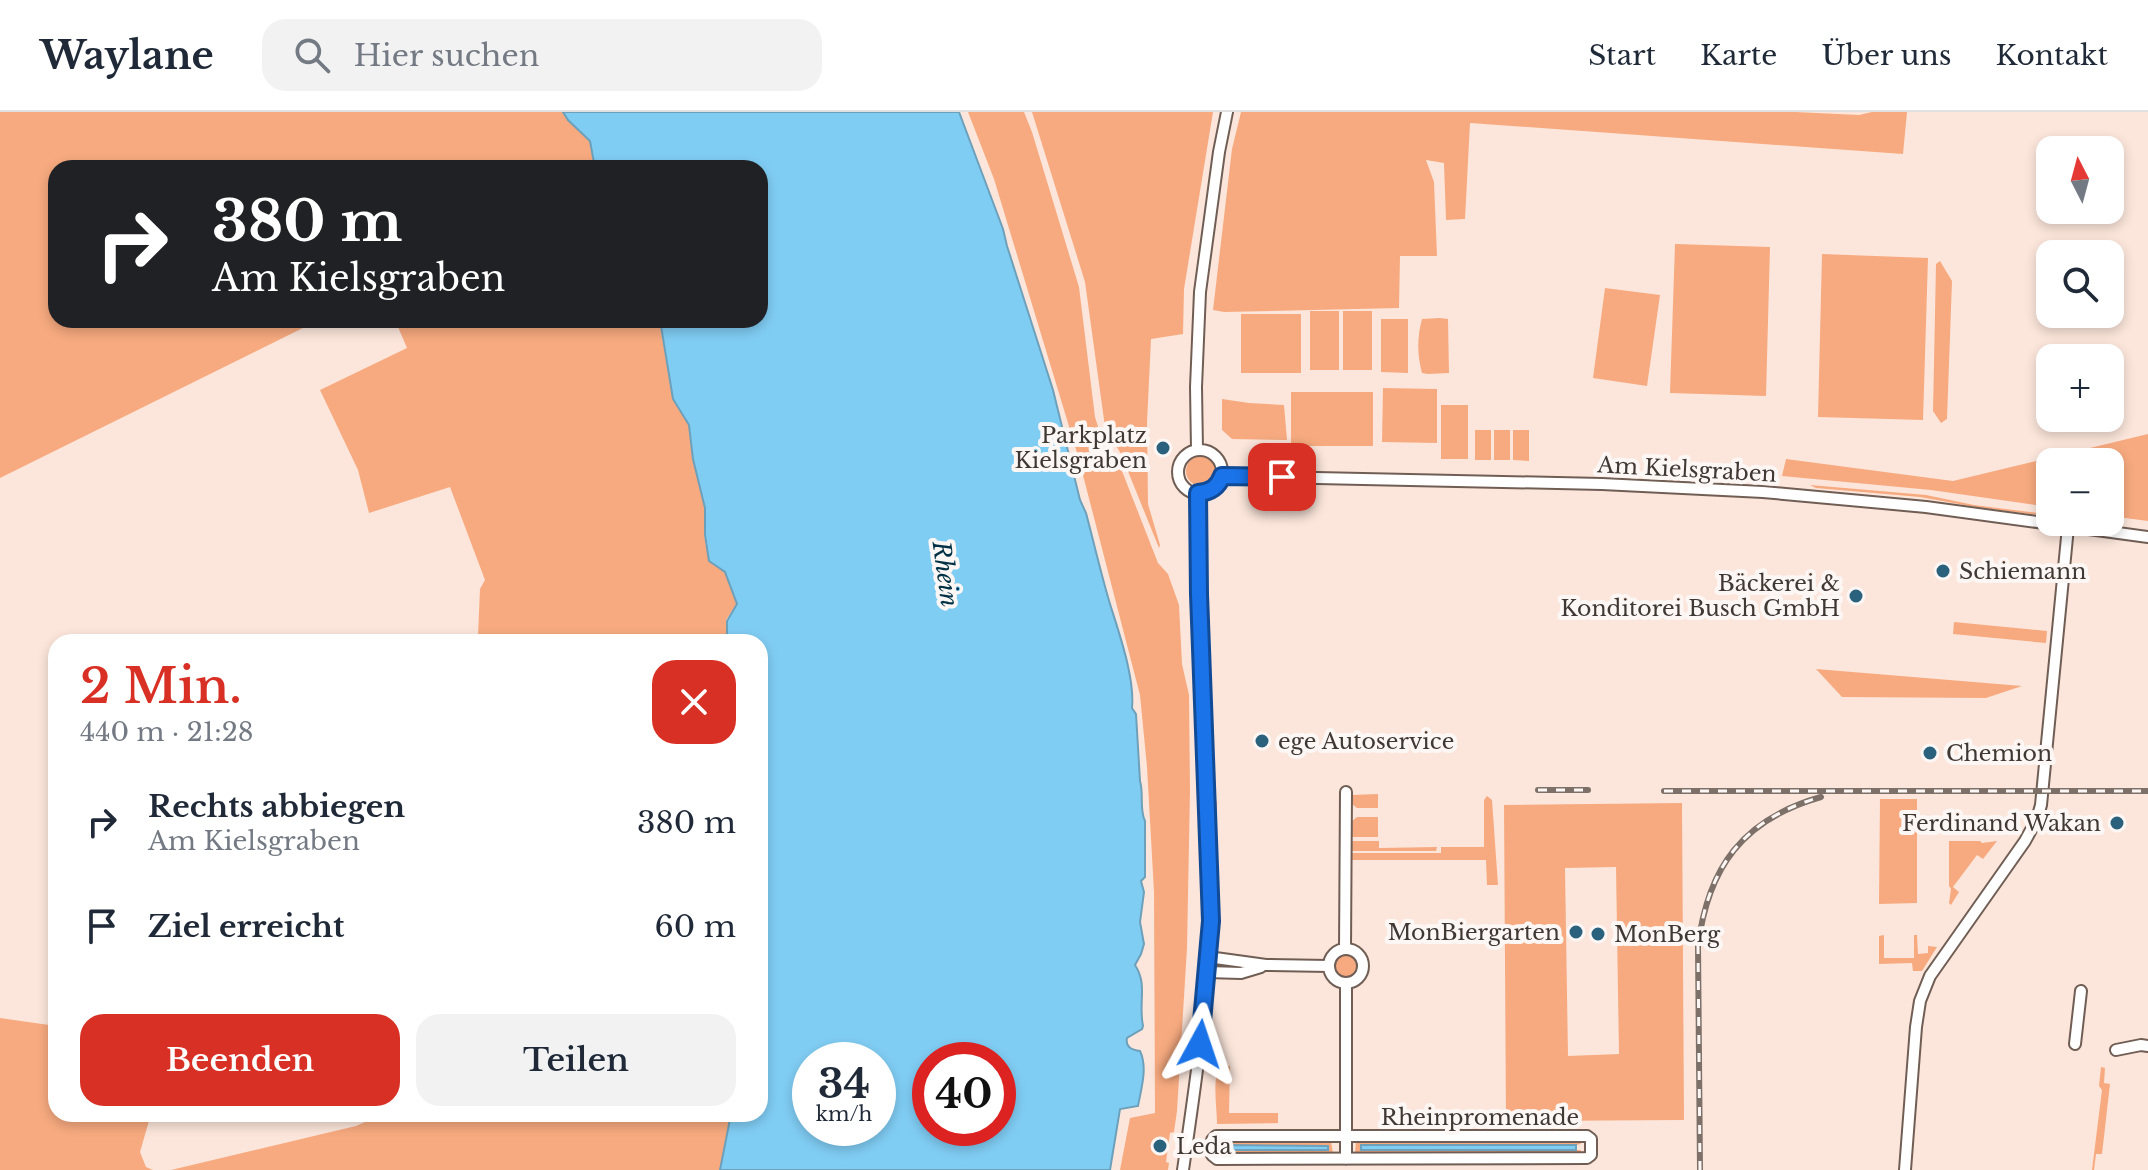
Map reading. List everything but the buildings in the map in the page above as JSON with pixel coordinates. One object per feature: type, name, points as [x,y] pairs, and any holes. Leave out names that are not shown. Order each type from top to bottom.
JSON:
[{"type":"street","points":[[1197,450],[1200,292],[1227,112]]},
{"type":"street","points":[[1197,450],[1213,454],[1219,460],[1222,476],[1214,489],[1198,493],[1182,483],[1179,469],[1184,456],[1197,450]]},
{"type":"street","name":"Am Kielsgraben","points":[[1222,476],[1697,487],[1926,507],[2036,522]]},
{"type":"street","points":[[1183,1170],[1198,1070],[1210,892],[1198,493]]},
{"type":"street","name":"Am Kielsgraben","points":[[2124,534],[2148,537]]},
{"type":"street","points":[[1905,1170],[1916,1027],[1925,988],[1948,947],[2037,819],[2067,536]]},
{"type":"street","points":[[1345,949],[1346,792]]},
{"type":"street","points":[[1345,949],[1355,952],[1362,965],[1360,975],[1346,983],[1332,976],[1329,966],[1332,956],[1345,949]]},
{"type":"street","points":[[1208,957],[1266,965],[1329,966]]},
{"type":"street","points":[[1207,972],[1241,973],[1266,965]]},
{"type":"street","points":[[1346,983],[1346,1159]]},
{"type":"street","points":[[2075,1044],[2081,991]]},
{"type":"street","points":[[2116,1050],[2148,1046]]},
{"type":"street","name":"Rheinpromenade","points":[[1216,1136],[1587,1136],[1591,1139],[1591,1155],[1587,1158],[1346,1159],[1217,1159],[1212,1155],[1212,1140],[1216,1136]]},
{"type":"shaded area","points":[[0,112],[563,112],[590,141],[594,160],[48,160],[48,328],[303,328],[0,478]]},
{"type":"shaded area","points":[[968,112],[1024,112],[1079,287],[1095,417],[1100,433],[1120,466],[1158,563],[1168,574],[1179,605],[1182,664],[1189,695],[1187,948],[1177,1111],[1174,1132],[1170,1133],[1166,1162],[1169,1163],[1168,1170],[1120,1170],[1130,1118],[1155,1113],[1154,892],[1140,695],[1078,456],[994,179]]},
{"type":"shaded area","points":[[1032,112],[1213,112],[1184,289],[1183,334],[1151,339],[1147,423],[1148,504],[1159,548],[1121,454],[1105,427],[1085,282]]},
{"type":"shaded area","points":[[1241,112],[1795,112],[1859,115],[1907,112],[1903,154],[1470,123],[1465,219],[1446,220],[1444,163],[1426,160],[1434,182],[1437,256],[1400,256],[1399,308],[1224,312],[1213,310],[1232,149]]},
{"type":"shaded area","points":[[1675,244],[1770,247],[1766,396],[1670,393]]},
{"type":"shaded area","points":[[1822,254],[1928,258],[1923,420],[1818,417]]},
{"type":"shaded area","points":[[1940,261],[1952,281],[1947,419],[1941,423],[1933,411],[1936,264]]},
{"type":"shaded area","points":[[1605,288],[1660,295],[1647,386],[1593,378]]},
{"type":"shaded area","points":[[1310,311],[1339,311],[1339,370],[1310,370]]},
{"type":"shaded area","points":[[1343,311],[1372,311],[1372,370],[1343,370]]},
{"type":"shaded area","points":[[1241,314],[1301,314],[1301,373],[1241,373]]},
{"type":"shaded area","points":[[1381,319],[1408,319],[1408,373],[1381,372]]},
{"type":"shaded area","points":[[1422,319],[1448,319],[1449,373],[1422,373],[1418,346]]},
{"type":"shaded area","points":[[398,328],[660,328],[673,399],[689,425],[705,507],[704,535],[709,561],[725,571],[737,603],[726,620],[727,634],[478,634],[480,589],[485,580],[450,487],[369,513],[358,470],[320,390],[407,348]]},
{"type":"shaded area","points":[[1383,388],[1437,389],[1437,443],[1382,442]]},
{"type":"shaded area","points":[[1291,392],[1373,392],[1373,446],[1291,446]]},
{"type":"shaded area","points":[[1222,399],[1284,405],[1287,440],[1232,439],[1222,430]]},
{"type":"shaded area","points":[[1441,405],[1468,405],[1468,459],[1441,459]]},
{"type":"shaded area","points":[[1475,430],[1491,430],[1491,460],[1475,460]]},
{"type":"shaded area","points":[[1494,430],[1510,430],[1510,460],[1494,460]]},
{"type":"shaded area","points":[[1513,430],[1529,430],[1529,461],[1513,460]]},
{"type":"shaded area","points":[[2148,434],[2148,521],[2124,518],[2124,448],[2090,448]]},
{"type":"shaded area","points":[[1201,456],[1207,457],[1215,465],[1215,477],[1207,485],[1201,486],[1195,485],[1187,477],[1186,471],[1187,465],[1195,457]]},
{"type":"shaded area","points":[[1786,459],[1953,481],[2036,461],[2036,505],[1931,490],[1782,476]]},
{"type":"shaded area","points":[[1810,485],[1926,495],[2036,515],[1920,497]]},
{"type":"shaded area","points":[[1954,622],[2047,631],[2046,643],[1953,634]]},
{"type":"shaded area","points":[[1816,669],[2022,686],[1986,698],[1842,697]]},
{"type":"shaded area","points":[[1211,789],[1217,802],[1215,881],[1212,849]]},
{"type":"shaded area","points":[[1378,794],[1378,808],[1357,808],[1352,804],[1352,795]]},
{"type":"shaded area","points":[[1487,796],[1492,800],[1498,885],[1487,885],[1486,860],[1352,860],[1352,853],[1441,853],[1441,847],[1484,847],[1484,800]]},
{"type":"shaded area","points":[[1880,799],[1917,799],[1917,903],[1879,904]]},
{"type":"shaded area","points":[[1682,803],[1684,1120],[1506,1121],[1504,805]],"holes":[[[1616,867],[1619,1054],[1568,1056],[1565,868]]]},
{"type":"shaded area","points":[[1357,817],[1378,817],[1378,837],[1352,837],[1352,821]]},
{"type":"shaded area","points":[[1352,841],[1379,841],[1379,848],[1437,847],[1436,851],[1352,851]]},
{"type":"shaded area","points":[[1949,841],[1997,841],[1983,859],[1977,855],[1953,887],[1959,892],[1951,905],[1949,903]]},
{"type":"shaded area","points":[[1884,935],[1884,958],[1914,958],[1914,935],[1917,935],[1918,954],[1928,953],[1928,946],[1937,947],[1922,971],[1913,971],[1912,963],[1879,964],[1879,936]]},
{"type":"shaded area","points":[[1345,955],[1353,958],[1356,966],[1353,974],[1345,977],[1337,974],[1334,966],[1337,958]]},
{"type":"shaded area","points":[[0,1018],[48,1025],[48,1122],[149,1122],[140,1152],[146,1167],[153,1170],[0,1170]]},
{"type":"shaded area","points":[[1222,1062],[1224,1066],[1230,1066],[1229,1113],[1278,1113],[1278,1123],[1281,1123],[1217,1124],[1216,1083]]},
{"type":"shaded area","points":[[2101,1067],[2105,1068],[2104,1083],[2110,1084],[2102,1154],[2096,1154],[2092,1170],[2102,1090],[2099,1086]]},
{"type":"shaded area","points":[[365,1122],[729,1122],[720,1170],[171,1170]]},
{"type":"shaded area","points":[[1580,1140],[1581,1144],[1576,1145],[1361,1145],[1361,1149],[1581,1150],[1581,1153],[1355,1153],[1356,1141]]},
{"type":"shaded area","points":[[1217,1141],[1331,1141],[1333,1153],[1218,1155]]},
{"type":"water","name":"Rhein","points":[[563,112],[959,112],[1003,229],[1053,390],[1080,500],[1126,656],[1132,708],[1136,714],[1145,821],[1145,877],[1141,881],[1144,892],[1140,922],[1144,944],[1135,965],[1142,987],[1143,1026],[1127,1038],[1127,1044],[1140,1051],[1144,1071],[1138,1106],[1120,1109],[1110,1170],[720,1170],[729,1122],[768,1122],[768,634],[727,634],[727,621],[737,604],[725,572],[709,561],[705,508],[693,459],[689,425],[673,399],[661,328],[768,328],[768,160],[594,160],[590,141]]},
{"type":"water","points":[[1222,1145],[1328,1146],[1328,1150],[1222,1150]]},
{"type":"water","points":[[1361,1145],[1576,1145],[1576,1150],[1361,1150]]},
{"type":"railway","points":[[1538,790],[1588,790]]},
{"type":"railway","points":[[1664,791],[2148,791]]},
{"type":"railway","points":[[1700,1170],[1698,946],[1710,892],[1734,850],[1750,833],[1770,818],[1821,797]]},
{"type":"place","name":"Parkplatz Kielsgraben","points":[[1163,448]]},
{"type":"place","name":"Schiemann","points":[[1943,571]]},
{"type":"place","name":"Bäckerei & Konditorei Busch GmbH","points":[[1856,596]]},
{"type":"place","name":"ege Autoservice","points":[[1262,741]]},
{"type":"place","name":"Chemion","points":[[1930,753]]},
{"type":"place","name":"Ferdinand Wakan","points":[[2117,823]]},
{"type":"place","name":"MonBiergarten","points":[[1576,932]]},
{"type":"place","name":"MonBerg","points":[[1598,934]]},
{"type":"place","name":"Leda","points":[[1160,1146]]},
{"type":"route","points":[[1200,1044],[1211,921],[1198,493],[1214,489],[1222,476],[1282,477]]}]
